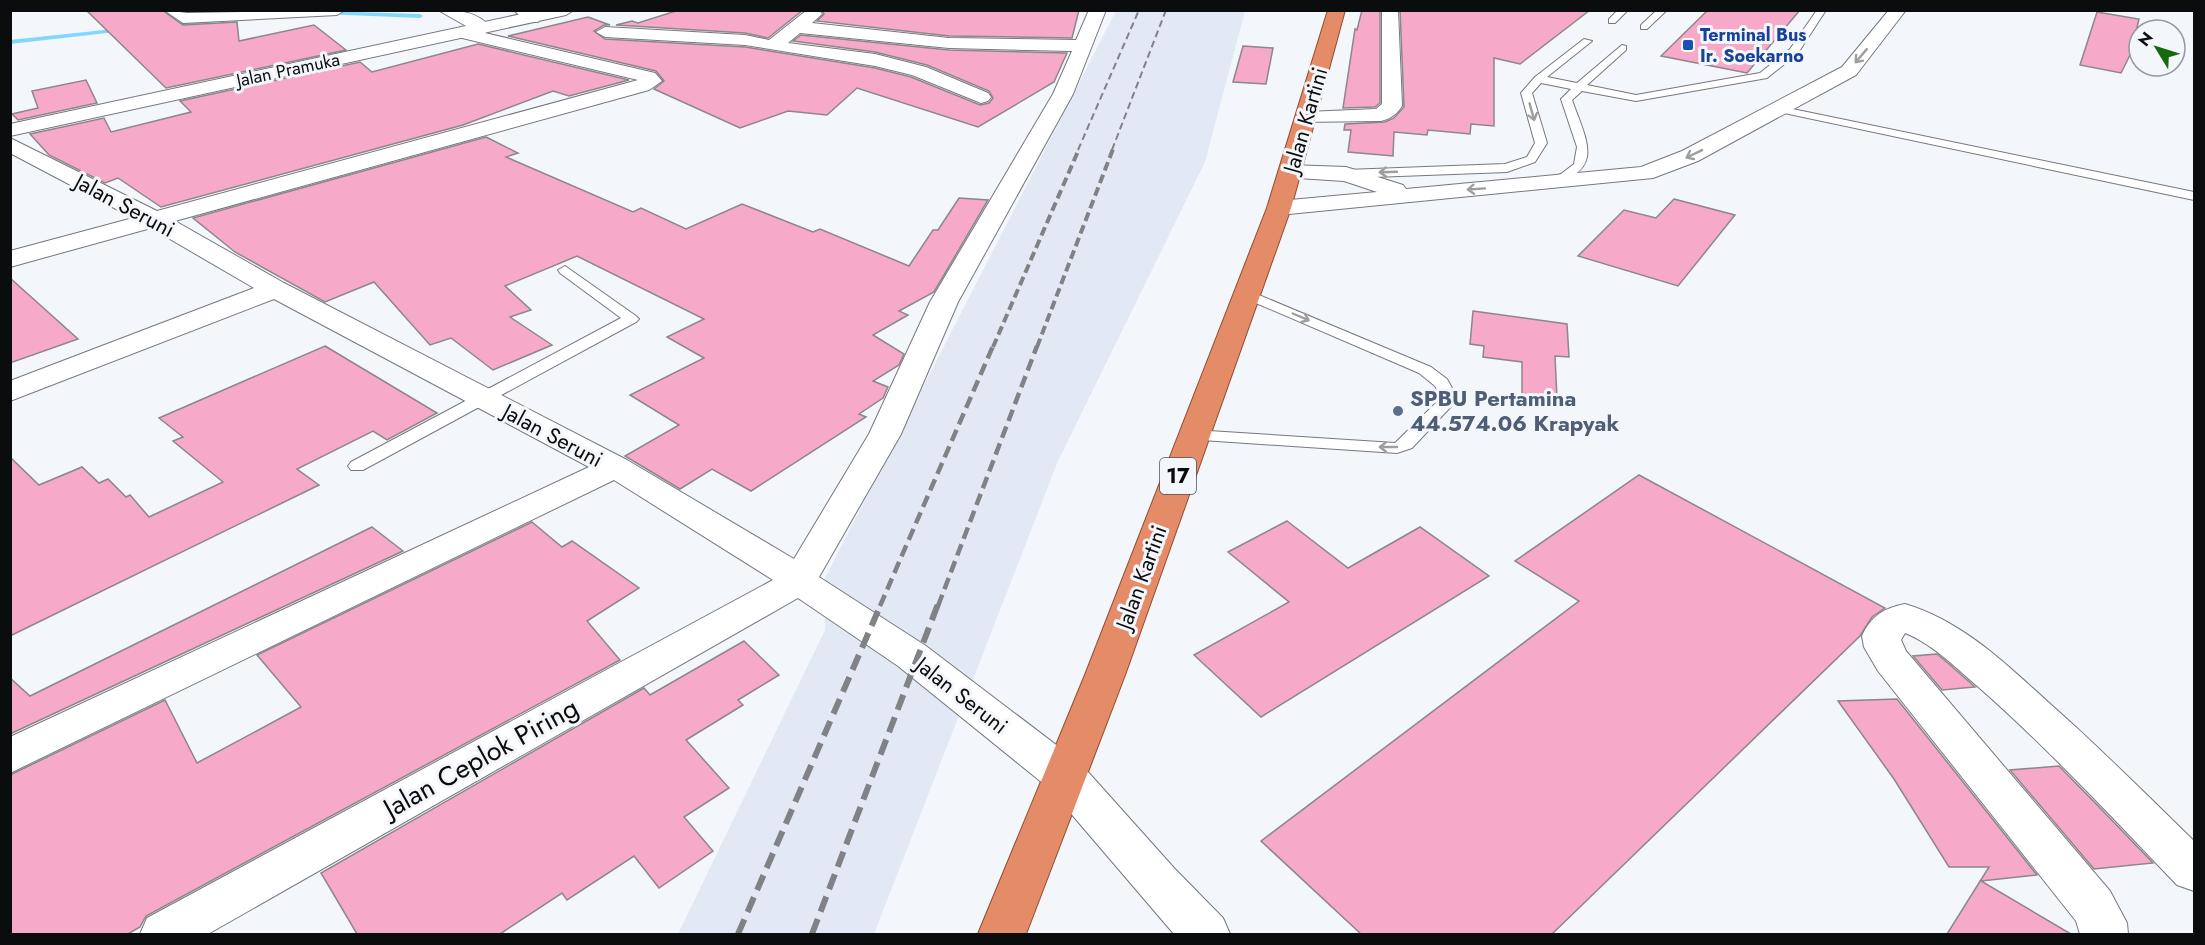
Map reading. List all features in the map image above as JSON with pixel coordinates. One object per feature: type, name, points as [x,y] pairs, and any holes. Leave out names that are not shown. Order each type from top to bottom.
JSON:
[{"type":"highway","name":"Jalan Kartini","points":[[1002,934],[1105,675],[1279,208],[1337,10]]},
{"type":"street","points":[[172,10],[183,18],[337,10]]},
{"type":"street","points":[[10,259],[642,86],[652,81],[648,77],[473,31],[459,14],[446,10]]},
{"type":"street","name":"Jalan Pramuka","points":[[10,130],[473,31],[527,14],[566,10]]},
{"type":"street","points":[[772,46],[816,10]]},
{"type":"street","points":[[798,582],[885,434],[944,302],[1063,94],[1098,10]]},
{"type":"street","points":[[1306,118],[1381,115],[1392,106],[1390,10]]},
{"type":"street","points":[[1279,208],[1406,194],[1534,185],[1645,173],[1690,156],[1848,71],[1899,10]]},
{"type":"street","points":[[797,27],[949,43],[1082,46]]},
{"type":"street","points":[[605,33],[745,40],[886,63],[919,71],[981,97]]},
{"type":"street","name":"Jalan Seruni","points":[[10,144],[155,220],[276,289],[615,467],[775,563],[798,582],[846,610],[903,649],[1065,776],[1157,883],[1206,934]]},
{"type":"street","points":[[1290,172],[1347,174],[1406,194]]},
{"type":"street","points":[[10,392],[276,289]]},
{"type":"street","points":[[10,756],[615,467]]},
{"type":"street","name":"Jalan Ceplok Piring","points":[[164,934],[798,582]]},
{"type":"street","points":[[2104,934],[2103,923],[2092,906],[1892,662],[1881,642],[1882,634],[1897,620],[1906,618],[1928,627],[1958,647],[2020,699],[2194,871]]},
{"type":"lane","points":[[1612,21],[1624,10]]},
{"type":"lane","points":[[1644,27],[1663,10]]},
{"type":"lane","points":[[1539,79],[1636,98],[1763,76],[1794,51],[1822,10]]},
{"type":"lane","points":[[1347,174],[1507,168],[1531,159],[1541,143],[1526,93],[1539,79],[1587,41]]},
{"type":"lane","points":[[1534,185],[1565,177],[1580,165],[1583,147],[1566,99],[1622,48]]},
{"type":"lane","points":[[1778,109],[2194,196]]},
{"type":"lane","points":[[357,466],[631,319],[565,270]]},
{"type":"lane","points":[[1193,435],[1397,448],[1406,444],[1450,399],[1448,391],[1434,375],[1425,370],[1247,294]]},
{"type":"shaded area","points":[[1116,11],[1245,11],[1205,162],[1058,461],[874,934],[678,934],[825,630],[825,578]]},
{"type":"building","points":[[86,10],[162,10],[183,25],[237,22],[239,41],[314,25],[346,50],[166,88]]},
{"type":"building","points":[[679,10],[803,10],[768,38],[745,33],[616,25],[632,21],[638,23]]},
{"type":"building","points":[[822,10],[1079,10],[1072,38],[949,36],[817,21],[824,14]]},
{"type":"building","points":[[1362,10],[1380,10],[1380,103],[1375,107],[1343,108],[1355,29],[1357,30]]},
{"type":"building","points":[[1400,10],[1590,10],[1520,64],[1494,58],[1494,126],[1471,124],[1470,134],[1428,130],[1427,135],[1394,132],[1393,156],[1348,152],[1351,130],[1344,130],[1345,124],[1385,122],[1394,118],[1404,107]]},
{"type":"building","points":[[1708,10],[1800,10],[1747,73],[1661,56]]},
{"type":"building","points":[[2097,12],[2133,18],[2127,18],[2127,61],[2121,73],[2080,65]]},
{"type":"building","points":[[588,17],[610,25],[604,25],[594,31],[605,39],[745,47],[875,68],[911,77],[980,105],[989,103],[993,98],[989,91],[927,65],[875,52],[793,41],[801,35],[949,50],[1067,53],[1054,82],[978,127],[857,88],[827,115],[788,111],[740,128],[654,89],[664,81],[656,71],[508,36]]},
{"type":"building","points":[[478,44],[629,80],[569,96],[553,91],[463,125],[161,207],[118,178],[105,183],[49,155],[30,134],[104,118],[111,132],[191,112],[180,101],[360,62],[372,72]]},
{"type":"building","points":[[1243,46],[1273,48],[1266,84],[1233,82]]},
{"type":"building","points":[[86,80],[97,103],[18,120],[12,114],[38,108],[32,91]]},
{"type":"building","points":[[486,137],[518,153],[506,157],[633,212],[641,208],[686,229],[742,204],[813,232],[820,229],[909,266],[933,230],[938,230],[959,198],[988,200],[934,292],[899,311],[908,315],[873,335],[904,354],[899,365],[873,381],[888,387],[883,398],[859,414],[866,417],[751,491],[712,469],[680,489],[625,456],[679,425],[630,395],[704,358],[667,337],[704,319],[577,256],[505,286],[531,310],[510,317],[552,345],[493,370],[451,338],[430,345],[374,282],[325,302],[235,252],[193,218]]},
{"type":"building","points":[[1674,199],[1735,215],[1678,286],[1578,256],[1624,210],[1656,218]]},
{"type":"building","points":[[10,278],[78,339],[10,363]]},
{"type":"building","points":[[1473,311],[1567,324],[1569,357],[1555,356],[1557,399],[1522,394],[1522,362],[1483,357],[1484,346],[1470,344]]},
{"type":"building","points":[[325,346],[437,413],[387,440],[373,431],[297,469],[319,485],[10,636],[10,457],[39,485],[82,467],[99,483],[108,479],[126,497],[130,495],[149,517],[223,482],[173,441],[183,437],[159,418]]},
{"type":"building","points":[[1639,475],[1885,608],[1872,617],[1860,636],[1552,934],[1361,934],[1261,841],[1579,601],[1515,561]]},
{"type":"building","points":[[1287,521],[1348,568],[1420,527],[1489,576],[1261,717],[1194,655],[1289,602],[1228,552]]},
{"type":"building","points":[[532,522],[562,547],[572,541],[639,588],[587,621],[620,660],[146,916],[140,927],[128,934],[10,934],[10,775],[165,700],[197,763],[301,707],[257,655]]},
{"type":"building","points":[[372,527],[403,551],[10,734],[10,678],[30,696]]},
{"type":"building","points":[[744,641],[779,675],[738,700],[743,705],[686,740],[729,788],[684,817],[713,851],[659,888],[634,856],[567,900],[562,893],[500,934],[357,934],[321,873],[644,688],[650,695]]},
{"type":"building","points":[[1937,654],[1975,687],[1942,690],[1913,656]]},
{"type":"building","points":[[1897,699],[2037,875],[1981,881],[2071,934],[1947,934],[1989,867],[1949,867],[1894,779],[1838,701]]},
{"type":"building","points":[[2059,766],[2153,863],[2094,869],[2010,770]]},
{"type":"waterway","points":[[325,13],[420,16]]},
{"type":"waterway","points":[[167,25],[215,21]]},
{"type":"waterway","points":[[10,42],[123,30]]},
{"type":"railway","points":[[1078,150],[1139,10]]},
{"type":"railway","points":[[1112,150],[1166,10]]},
{"type":"railway","points":[[993,347],[1079,149]]},
{"type":"railway","points":[[1037,347],[1113,149]]},
{"type":"railway","points":[[880,606],[993,346]]},
{"type":"railway","points":[[938,606],[1037,346]]},
{"type":"railway","points":[[738,934],[881,604]]},
{"type":"railway","points":[[812,934],[938,604]]},
{"type":"place","name":"Terminal Bus Ir. Soekarno","points":[[1688,45]]},
{"type":"place","name":"SPBU Pertamina 44.574.06 Krapyak","points":[[1398,411]]}]
